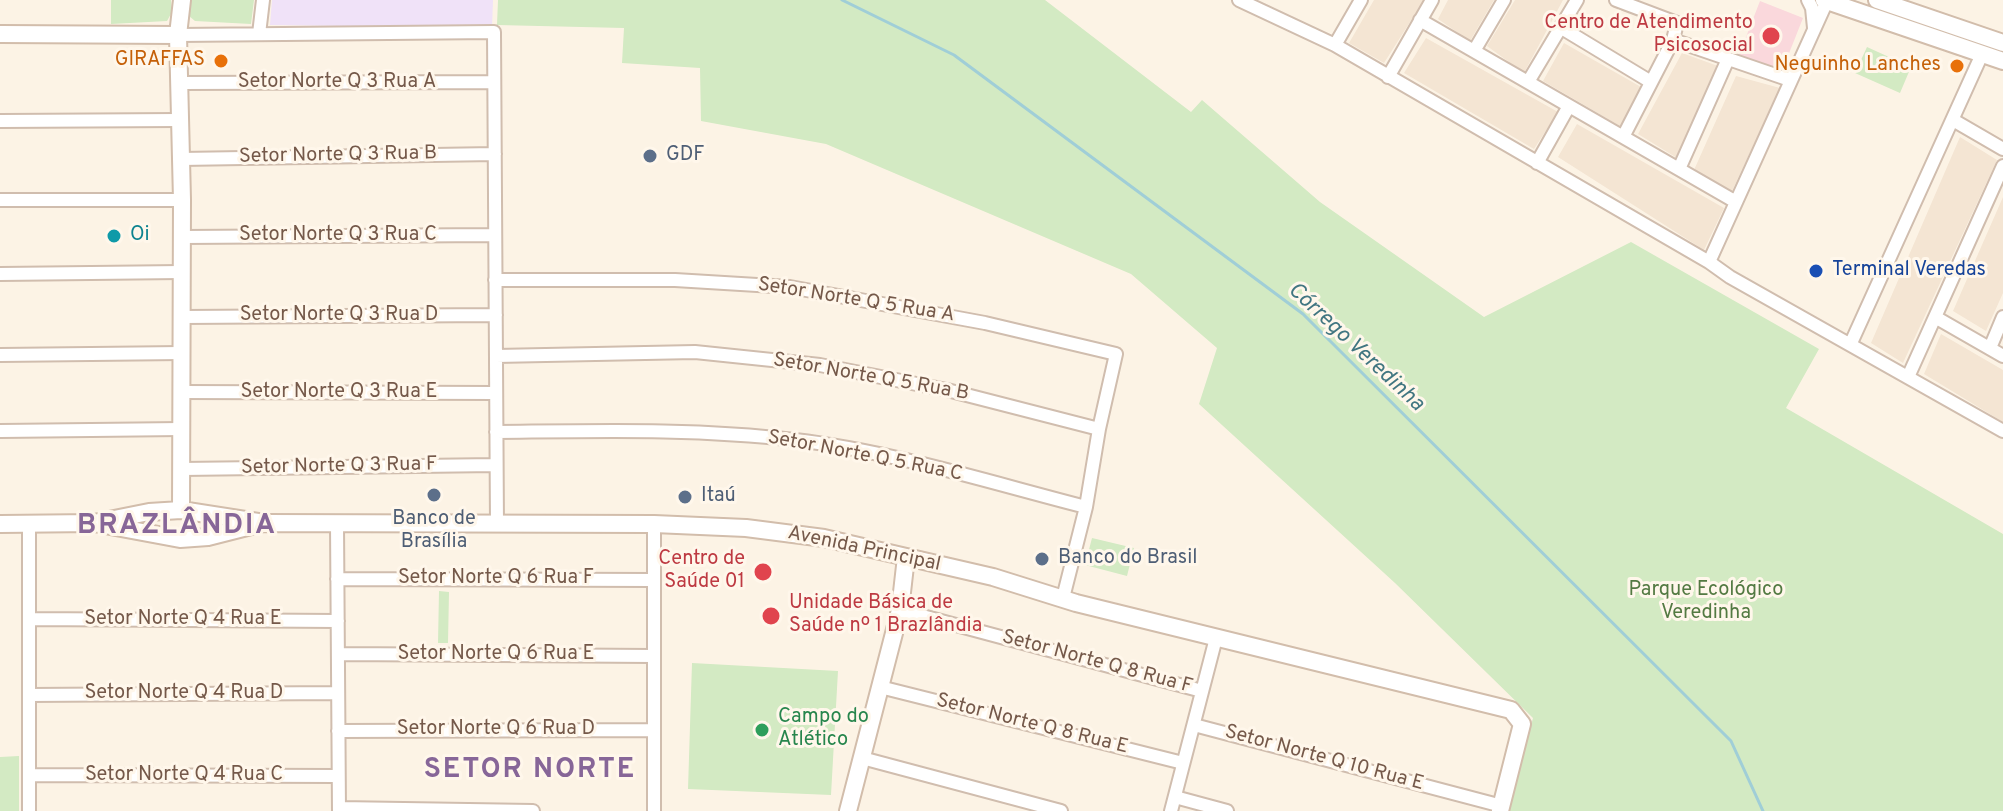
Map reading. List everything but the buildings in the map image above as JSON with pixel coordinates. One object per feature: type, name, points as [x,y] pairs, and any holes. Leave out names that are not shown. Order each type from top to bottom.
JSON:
[{"type":"street","points":[[181,510],[182,200],[178,35],[182,0]]},
{"type":"street","points":[[259,34],[263,0]]},
{"type":"street","points":[[1239,0],[1335,45],[1730,277],[2003,431]]},
{"type":"street","points":[[1335,45],[1361,0]]},
{"type":"street","points":[[1388,77],[1432,0]]},
{"type":"street","points":[[1474,51],[1504,0]]},
{"type":"street","points":[[1528,82],[1577,0]]},
{"type":"street","points":[[1616,0],[1677,23],[1673,40],[1623,137]]},
{"type":"street","points":[[1808,0],[1814,28]]},
{"type":"street","points":[[1709,262],[1826,0],[2003,61]]},
{"type":"street","points":[[1877,0],[1911,5],[2003,43]]},
{"type":"street","points":[[1420,20],[1736,202]]},
{"type":"street","points":[[1560,27],[1651,82]]},
{"type":"street","points":[[0,34],[494,32],[497,524]]},
{"type":"street","points":[[1673,40],[1790,80]]},
{"type":"street","points":[[1851,343],[1982,54]]},
{"type":"street","points":[[1679,169],[1728,59]]},
{"type":"street","name":"Setor Norte Q 3 Rua A","points":[[180,83],[494,82]]},
{"type":"street","points":[[1537,163],[1569,106]]},
{"type":"street","points":[[0,121],[180,120]]},
{"type":"street","points":[[1953,120],[2003,149]]},
{"type":"street","name":"Setor Norte Q 3 Rua B","points":[[181,159],[495,154]]},
{"type":"street","points":[[1908,377],[2003,166]]},
{"type":"street","points":[[0,200],[182,200]]},
{"type":"street","name":"Setor Norte Q 3 Rua C","points":[[182,237],[495,235]]},
{"type":"street","points":[[0,274],[182,272]]},
{"type":"street","name":"Setor Norte Q 5 Rua A","points":[[495,280],[675,280],[790,287],[985,323],[1116,354],[1099,429]]},
{"type":"street","name":"Setor Norte Q 3 Rua D","points":[[182,317],[496,315]]},
{"type":"street","points":[[1935,317],[2003,356]]},
{"type":"street","points":[[1990,348],[2003,317]]},
{"type":"street","name":"Setor Norte Q 5 Rua B","points":[[496,356],[695,352],[820,365],[947,390],[1099,429]]},
{"type":"street","points":[[0,355],[182,353]]},
{"type":"street","name":"Setor Norte Q 3 Rua E","points":[[181,392],[496,393]]},
{"type":"street","points":[[0,431],[182,429]]},
{"type":"street","points":[[1063,598],[1086,507],[1099,429]]},
{"type":"street","name":"Setor Norte Q 5 Rua C","points":[[496,432],[690,431],[797,440],[901,460],[1086,507]]},
{"type":"street","name":"Setor Norte Q 3 Rua F","points":[[182,469],[496,465]]},
{"type":"street","points":[[0,524],[94,523],[149,512],[181,510],[263,523]]},
{"type":"street","points":[[149,512],[143,525],[150,535]]},
{"type":"street","points":[[206,512],[214,524],[208,537]]},
{"type":"street","name":"Avenida Principal","points":[[94,523],[180,539],[208,537],[263,523],[654,524],[746,528],[824,538],[993,577],[1216,638],[1515,712],[1522,724],[1501,808]]},
{"type":"street","points":[[29,524],[29,811]]},
{"type":"street","points":[[337,524],[339,809],[533,811]]},
{"type":"street","points":[[654,524],[654,811]]},
{"type":"street","points":[[848,811],[900,610],[906,557]]},
{"type":"street","name":"Setor Norte Q 6 Rua F","points":[[337,579],[654,580]]},
{"type":"street","name":"Setor Norte Q 8 Rua F","points":[[900,610],[1202,691]]},
{"type":"street","name":"Setor Norte Q 4 Rua E","points":[[29,619],[338,621]]},
{"type":"street","points":[[1171,811],[1216,638]]},
{"type":"street","name":"Setor Norte Q 6 Rua E","points":[[338,654],[654,656]]},
{"type":"street","name":"Setor Norte Q 8 Rua E","points":[[880,687],[1183,763]]},
{"type":"street","name":"Setor Norte Q 4 Rua D","points":[[29,695],[338,693]]},
{"type":"street","name":"Setor Norte Q 10 Rua E","points":[[1194,725],[1501,808]]},
{"type":"street","name":"Setor Norte Q 6 Rua D","points":[[338,731],[654,730]]},
{"type":"street","points":[[862,758],[1061,811]]},
{"type":"street","name":"Setor Norte Q 4 Rua C","points":[[29,775],[338,776]]},
{"type":"street","points":[[1175,797],[1227,811]]},
{"type":"shaded area","points":[[272,0],[493,0],[492,28],[270,25]]},
{"type":"shaded area","points":[[1374,0],[1424,0],[1384,63],[1349,43]]},
{"type":"shaded area","points":[[1448,0],[1494,0],[1470,41],[1438,19]]},
{"type":"shaded area","points":[[1515,0],[1563,0],[1524,73],[1487,46]]},
{"type":"shaded area","name":"Centro de Atendimento Psicosocial","points":[[1760,1],[1803,18],[1782,71],[1739,55]]},
{"type":"shaded area","points":[[1426,38],[1558,112],[1534,149],[1404,73]]},
{"type":"shaded area","points":[[1564,43],[1641,87],[1620,126],[1543,81]]},
{"type":"shaded area","points":[[1682,53],[1718,66],[1677,158],[1638,134]]},
{"type":"shaded area","points":[[1736,76],[1780,88],[1732,191],[1694,170]]},
{"type":"shaded area","points":[[1577,124],[1724,208],[1704,250],[1558,157]]},
{"type":"shaded area","points":[[1960,137],[1997,160],[1903,363],[1871,343]]},
{"type":"shaded area","points":[[2003,197],[2003,293],[1986,331],[1953,311]]},
{"type":"shaded area","points":[[1941,334],[2003,370],[2003,422],[1924,374]]},
{"type":"green space","points":[[111,0],[171,0],[172,12],[167,21],[111,24]]},
{"type":"green space","points":[[190,0],[254,0],[251,24],[195,21],[189,16]]},
{"type":"green space","name":"Parque Ecológico Veredinha","points":[[498,0],[1045,0],[1191,112],[1202,100],[1320,202],[1484,317],[1631,242],[1819,349],[1786,408],[2003,534],[2003,811],[1509,811],[1533,718],[1395,583],[1199,404],[1217,348],[1131,274],[826,144],[701,121],[700,68],[622,63],[624,28],[497,25]]},
{"type":"green space","points":[[1867,47],[1911,67],[1900,93],[1855,73]]},
{"type":"green space","points":[[1092,538],[1134,548],[1127,576],[1085,565]]},
{"type":"green space","points":[[439,591],[449,592],[448,643],[438,643]]},
{"type":"green space","name":"Campo do Atlético","points":[[692,663],[838,671],[831,795],[688,789]]},
{"type":"green space","points":[[19,756],[19,811],[0,811],[0,757]]},
{"type":"waterway","name":"Córrego Veredinha","points":[[842,0],[954,55],[1303,314],[1731,741],[1763,811]]},
{"type":"place","name":"Centro de Atendimento Psicosocial","points":[[1771,36]]},
{"type":"place","name":"GIRAFFAS","points":[[221,61]]},
{"type":"place","name":"Neguinho Lanches","points":[[1957,66]]},
{"type":"place","name":"GDF","points":[[650,156]]},
{"type":"place","name":"Oi","points":[[114,236]]},
{"type":"place","name":"Terminal Veredas","points":[[1816,271]]},
{"type":"place","name":"Banco de Brasília","points":[[434,495]]},
{"type":"place","name":"Itaú","points":[[685,497]]},
{"type":"place","name":"Banco do Brasil","points":[[1042,559]]},
{"type":"place","name":"Centro de Saúde 01","points":[[763,572]]},
{"type":"place","name":"Unidade Básica de Saúde nº 1 Brazlândia","points":[[771,616]]},
{"type":"place","name":"Campo do Atlético","points":[[762,730]]},
{"type":"district","name":"BRAZLÂNDIA","points":[[177,527]]},
{"type":"district","name":"SETOR NORTE","points":[[530,771]]}]
